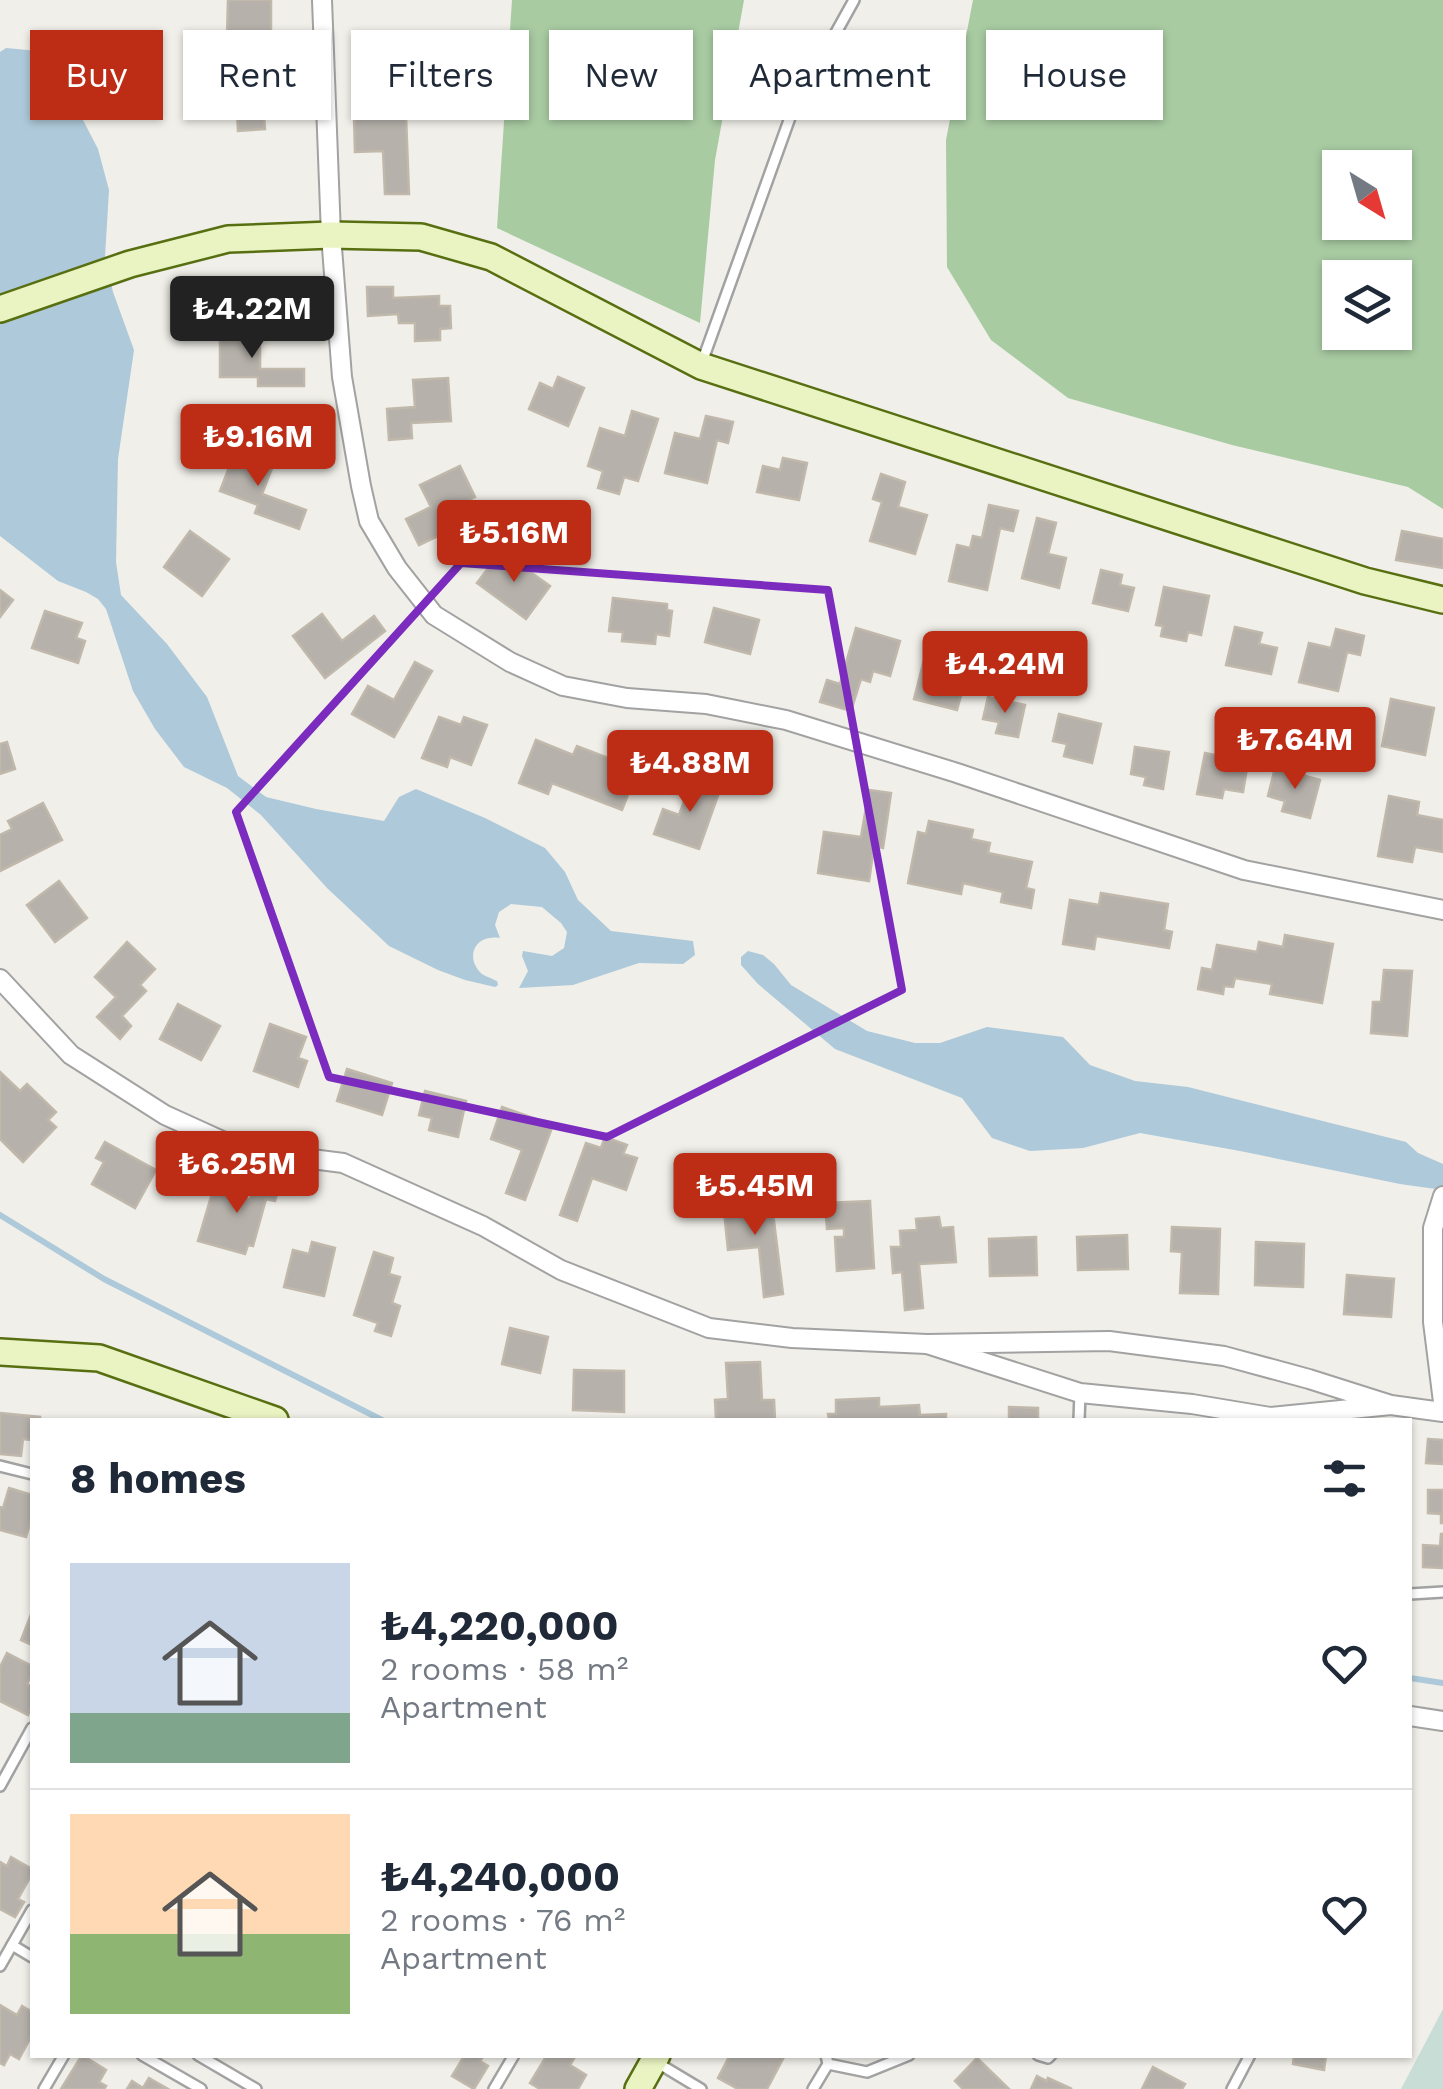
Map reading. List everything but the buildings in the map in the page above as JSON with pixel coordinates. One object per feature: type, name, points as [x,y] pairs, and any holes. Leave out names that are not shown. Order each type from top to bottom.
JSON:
[{"type":"street","points":[[322,0],[331,235],[342,377],[369,521],[434,615],[510,662],[563,686],[627,698],[706,704],[786,720],[1244,870],[1443,910]]},
{"type":"street","points":[[0,308],[130,264],[228,239],[421,237],[491,257],[701,366],[1366,581],[1443,600]]},
{"type":"street","points":[[0,978],[71,1055],[165,1115],[242,1150],[342,1163],[483,1226],[562,1270],[708,1328],[792,1338],[927,1344],[1109,1341],[1224,1356],[1309,1378],[1400,1411]]},
{"type":"street","points":[[1442,1199],[1433,1228],[1433,1304],[1443,1402]]},
{"type":"street","points":[[927,1344],[1080,1393],[1192,1404],[1270,1418],[1443,1412]]},
{"type":"street","points":[[0,1352],[99,1358],[268,1418]]},
{"type":"street","points":[[1412,1716],[1443,1721]]},
{"type":"street","points":[[638,2089],[656,2058]]},
{"type":"lane","points":[[701,366],[792,112],[854,0]]},
{"type":"lane","points":[[1079,1418],[1080,1393]]},
{"type":"lane","points":[[0,1466],[30,1474]]},
{"type":"lane","points":[[1412,1594],[1443,1592]]},
{"type":"lane","points":[[0,1786],[30,1732]]},
{"type":"lane","points":[[0,1966],[30,1914]]},
{"type":"lane","points":[[12,1945],[30,1956]]},
{"type":"lane","points":[[44,2089],[62,2058]]},
{"type":"lane","points":[[147,2058],[202,2089]]},
{"type":"lane","points":[[203,2058],[256,2089]]},
{"type":"lane","points":[[494,2089],[512,2058]]},
{"type":"lane","points":[[656,2058],[700,2089]]},
{"type":"lane","points":[[813,2089],[827,2059],[867,2072],[902,2058]]},
{"type":"lane","points":[[1232,2089],[1248,2058]]},
{"type":"highlighted area","points":[[461,563],[828,590],[902,990],[607,1137],[329,1077],[236,812]]},
{"type":"green space","points":[[512,0],[744,0],[739,30],[713,30],[713,120],[722,120],[700,323],[497,228],[504,120],[529,120],[529,30],[510,30]]},
{"type":"green space","points":[[973,0],[1443,0],[1443,509],[1408,487],[1232,445],[1068,398],[991,340],[947,267],[946,140],[950,120],[966,120],[966,36]]},
{"type":"shaded area","points":[[6,48],[30,50],[30,120],[83,120],[98,149],[109,190],[105,257],[134,350],[118,459],[116,562],[121,595],[167,644],[207,697],[238,776],[266,797],[384,821],[399,797],[416,789],[545,848],[565,872],[578,900],[611,931],[693,941],[695,955],[683,964],[639,963],[573,985],[519,988],[528,971],[523,951],[552,956],[564,948],[567,932],[542,907],[511,904],[499,912],[495,925],[500,938],[483,940],[474,949],[477,968],[497,981],[495,987],[438,970],[389,946],[327,888],[261,815],[227,788],[184,767],[133,691],[106,609],[98,599],[58,581],[0,536],[0,52]]},
{"type":"shaded area","points":[[748,951],[763,955],[791,985],[867,1031],[915,1043],[940,1043],[987,1027],[1063,1037],[1090,1065],[1135,1081],[1188,1087],[1406,1142],[1418,1153],[1443,1164],[1443,1190],[1140,1133],[1083,1148],[1030,1151],[992,1138],[962,1098],[835,1049],[741,965],[741,957]]},
{"type":"shaded area","points":[[1443,2009],[1443,2089],[1401,2089]]},
{"type":"waterway","points":[[0,1215],[104,1279],[378,1418]]},
{"type":"waterway","points":[[1412,1678],[1443,1683]]}]
